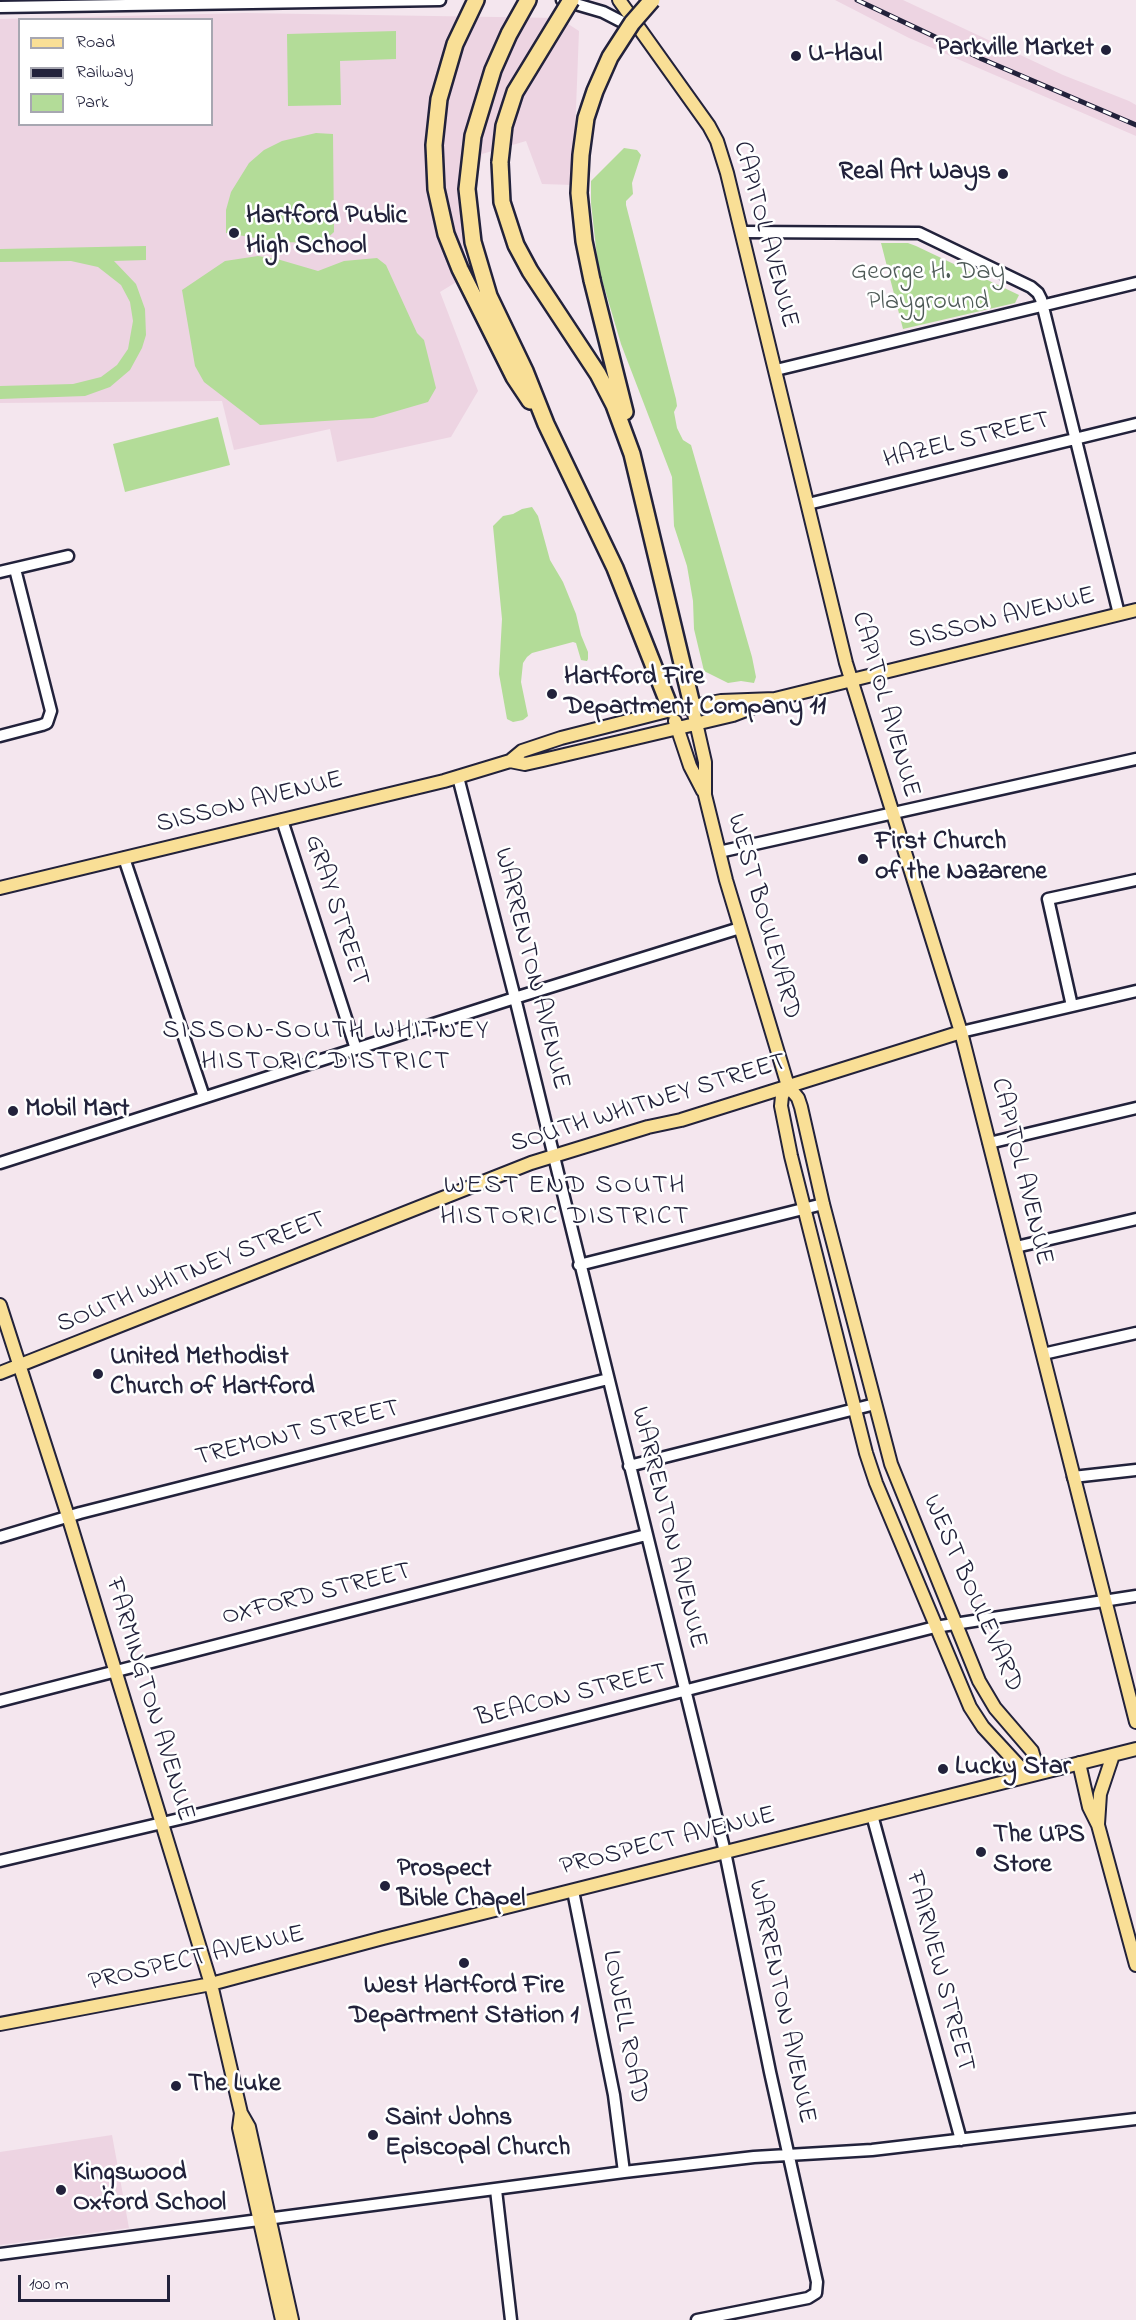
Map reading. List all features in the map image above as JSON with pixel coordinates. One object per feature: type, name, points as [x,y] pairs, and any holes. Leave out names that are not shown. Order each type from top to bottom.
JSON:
[{"type":"highway","points":[[476,0],[457,39],[438,105],[434,145],[435,177],[450,246],[514,377],[546,424]]},
{"type":"highway","points":[[528,0],[493,70],[479,112],[470,151],[467,183],[468,212],[474,248],[484,283],[525,371],[546,424],[615,568],[671,710]]},
{"type":"highway","points":[[571,0],[515,92],[506,119],[500,162],[502,202],[518,249],[530,271],[598,374],[614,405],[632,454],[692,705]]},
{"type":"highway","points":[[632,454],[631,436],[584,241],[579,193],[580,155],[585,123],[595,90],[610,57],[632,23],[652,0]]},
{"type":"main road","name":"CAPITOL AVENUE","points":[[619,0],[704,118],[715,138],[727,173],[851,680],[961,1032],[1136,1722]]},
{"type":"main road","name":"SISSON AVENUE","points":[[510,761],[525,764],[677,728],[746,711],[775,699],[1136,610]]},
{"type":"main road","name":"SISSON AVENUE","points":[[0,888],[458,777],[510,761],[522,752],[561,738],[671,710],[692,705],[739,700],[775,699]]},
{"type":"main road","name":"WEST BOULEVARD","points":[[692,705],[705,762],[705,795]]},
{"type":"main road","name":"WEST BOULEVARD","points":[[671,710],[690,766],[705,795],[740,928],[788,1086],[798,1098],[801,1107],[823,1204],[891,1464],[988,1698],[1035,1756],[1033,1774],[1019,1766],[976,1717],[963,1695],[890,1519],[866,1454],[804,1208],[782,1106],[782,1096],[788,1086]]},
{"type":"main road","points":[[561,738],[566,754]]},
{"type":"main road","name":"SOUTH WHITNEY STREET","points":[[0,1373],[553,1155],[648,1127],[681,1120],[961,1032]]},
{"type":"main road","name":"FARMINGTON AVENUE","points":[[0,1305],[68,1516],[211,1984],[241,2113],[249,2127],[282,2320]]},
{"type":"main road","points":[[890,1519],[909,1511]]},
{"type":"main road","name":"PROSPECT AVENUE","points":[[0,2024],[211,1984],[1136,1749]]},
{"type":"main road","points":[[1098,1825],[1100,1794],[1113,1755]]},
{"type":"main road","points":[[1079,1763],[1089,1807],[1098,1825],[1136,1965]]},
{"type":"main road","name":"FARMINGTON AVENUE","points":[[264,2220],[292,2320]]},
{"type":"street","points":[[0,7],[440,0]]},
{"type":"street","points":[[562,0],[603,12],[643,33]]},
{"type":"street","points":[[742,232],[919,233],[1031,287],[1038,293],[1119,614]]},
{"type":"street","points":[[776,370],[1136,283]]},
{"type":"street","name":"HAZEL STREET","points":[[808,504],[1136,424]]},
{"type":"street","points":[[0,572],[68,556]]},
{"type":"street","points":[[0,736],[47,723],[51,711],[15,569]]},
{"type":"street","points":[[719,852],[1136,759]]},
{"type":"street","name":"WARRENTON AVENUE","points":[[458,777],[515,998],[725,1852],[770,2072],[818,2282],[816,2293],[808,2298],[697,2320]]},
{"type":"street","name":"GRAY STREET","points":[[282,820],[356,1049]]},
{"type":"street","points":[[124,858],[204,1097]]},
{"type":"street","points":[[1072,1006],[1048,899],[1136,880]]},
{"type":"street","points":[[0,1163],[740,928]]},
{"type":"street","name":"SOUTH WHITNEY STREET","points":[[961,1032],[1136,991]]},
{"type":"street","points":[[989,1143],[1136,1108]]},
{"type":"street","points":[[579,1265],[823,1204]]},
{"type":"street","points":[[1016,1246],[1136,1219]]},
{"type":"street","points":[[1042,1354],[1136,1333]]},
{"type":"street","name":"TREMONT STREET","points":[[0,1536],[68,1516],[608,1379]]},
{"type":"street","points":[[629,1466],[874,1404]]},
{"type":"street","points":[[1073,1477],[1136,1470]]},
{"type":"street","name":"OXFORD STREET","points":[[0,1701],[646,1535]]},
{"type":"street","name":"BEACON STREET","points":[[0,1861],[163,1823],[935,1627],[1136,1596]]},
{"type":"street","name":"FAIRVIEW STREET","points":[[872,1815],[960,2140]]},
{"type":"street","name":"LOWELL ROAD","points":[[573,1891],[614,2095],[624,2172]]},
{"type":"street","points":[[0,2254],[624,2172],[789,2154],[864,2151],[1136,2119]]},
{"type":"street","points":[[496,2190],[511,2320]]},
{"type":"shaded area","points":[[835,0],[903,0],[1063,75],[1129,101],[1136,105],[1136,136],[909,38]]},
{"type":"shaded area","name":"Hartford Public High School","points":[[245,13],[559,18],[579,31],[573,185],[542,184],[526,141],[482,154],[458,281],[440,292],[478,391],[451,437],[337,462],[330,429],[234,450],[222,401],[0,403],[0,19],[18,19],[18,126],[213,126],[213,18],[41,18]]},
{"type":"shaded area","name":"Kingswood Oxford School","points":[[112,2135],[129,2228],[0,2245],[0,2152]]},
{"type":"green space","points":[[396,31],[396,59],[340,61],[341,105],[288,106],[287,34]]},
{"type":"green space","points":[[316,133],[333,134],[334,232],[322,243],[279,242],[226,233],[226,210],[231,192],[249,163],[264,150],[282,141]]},
{"type":"green space","points":[[624,148],[637,150],[641,155],[632,183],[633,194],[626,201],[626,205],[676,399],[677,406],[674,412],[677,428],[683,440],[691,445],[752,657],[756,677],[754,683],[741,681],[728,683],[704,671],[694,629],[693,601],[687,566],[674,526],[672,477],[621,344],[598,266],[591,203],[591,181]]},
{"type":"green space","name":"George H. Day Playground","points":[[881,243],[908,243],[916,246],[1019,295],[1015,303],[903,329]]},
{"type":"green space","points":[[146,246],[146,260],[114,261],[136,284],[145,309],[146,335],[130,370],[110,387],[85,396],[0,399],[0,386],[73,384],[101,377],[117,365],[128,349],[133,321],[130,302],[121,285],[98,267],[71,261],[0,262],[0,249]]},
{"type":"green space","points":[[258,256],[318,271],[344,261],[377,258],[386,265],[417,333],[424,340],[436,388],[428,402],[373,418],[260,425],[204,382],[195,366],[182,290],[225,261]]},
{"type":"green space","points":[[218,417],[230,465],[125,492],[113,444]]},
{"type":"green space","points":[[532,507],[538,516],[550,560],[563,582],[576,614],[588,652],[588,659],[587,661],[581,660],[576,643],[573,642],[532,653],[527,657],[523,663],[521,682],[528,716],[523,720],[513,722],[507,719],[499,674],[502,619],[493,526],[503,516]]},
{"type":"railway","points":[[857,0],[982,59],[1136,125]]},
{"type":"place","name":"Parkville Market","points":[[1106,50]]},
{"type":"place","name":"U-Haul","points":[[796,56]]},
{"type":"place","name":"Real Art Ways","points":[[1003,174]]},
{"type":"place","name":"Hartford Public High School","points":[[234,233]]},
{"type":"place","name":"Hartford Fire Department Company 11","points":[[552,694]]},
{"type":"place","name":"First Church of the Nazarene","points":[[863,859]]},
{"type":"place","name":"Mobil Mart","points":[[13,1111]]},
{"type":"place","name":"United Methodist Church of Hartford","points":[[98,1374]]},
{"type":"place","name":"Lucky Star","points":[[943,1769]]},
{"type":"place","name":"The UPS Store","points":[[981,1852]]},
{"type":"place","name":"Prospect Bible Chapel","points":[[385,1886]]},
{"type":"place","name":"West Hartford Fire Department Station 1","points":[[464,1963]]},
{"type":"place","name":"The Luke","points":[[176,2086]]},
{"type":"place","name":"Saint Johns Episcopal Church","points":[[373,2135]]},
{"type":"place","name":"Kingswood Oxford School","points":[[61,2190]]},
{"type":"district","name":"SISSON–SOUTH WHITNEY HISTORIC DISTRICT","points":[[326,1048]]},
{"type":"district","name":"WEST END SOUTH HISTORIC DISTRICT","points":[[565,1204]]}]
